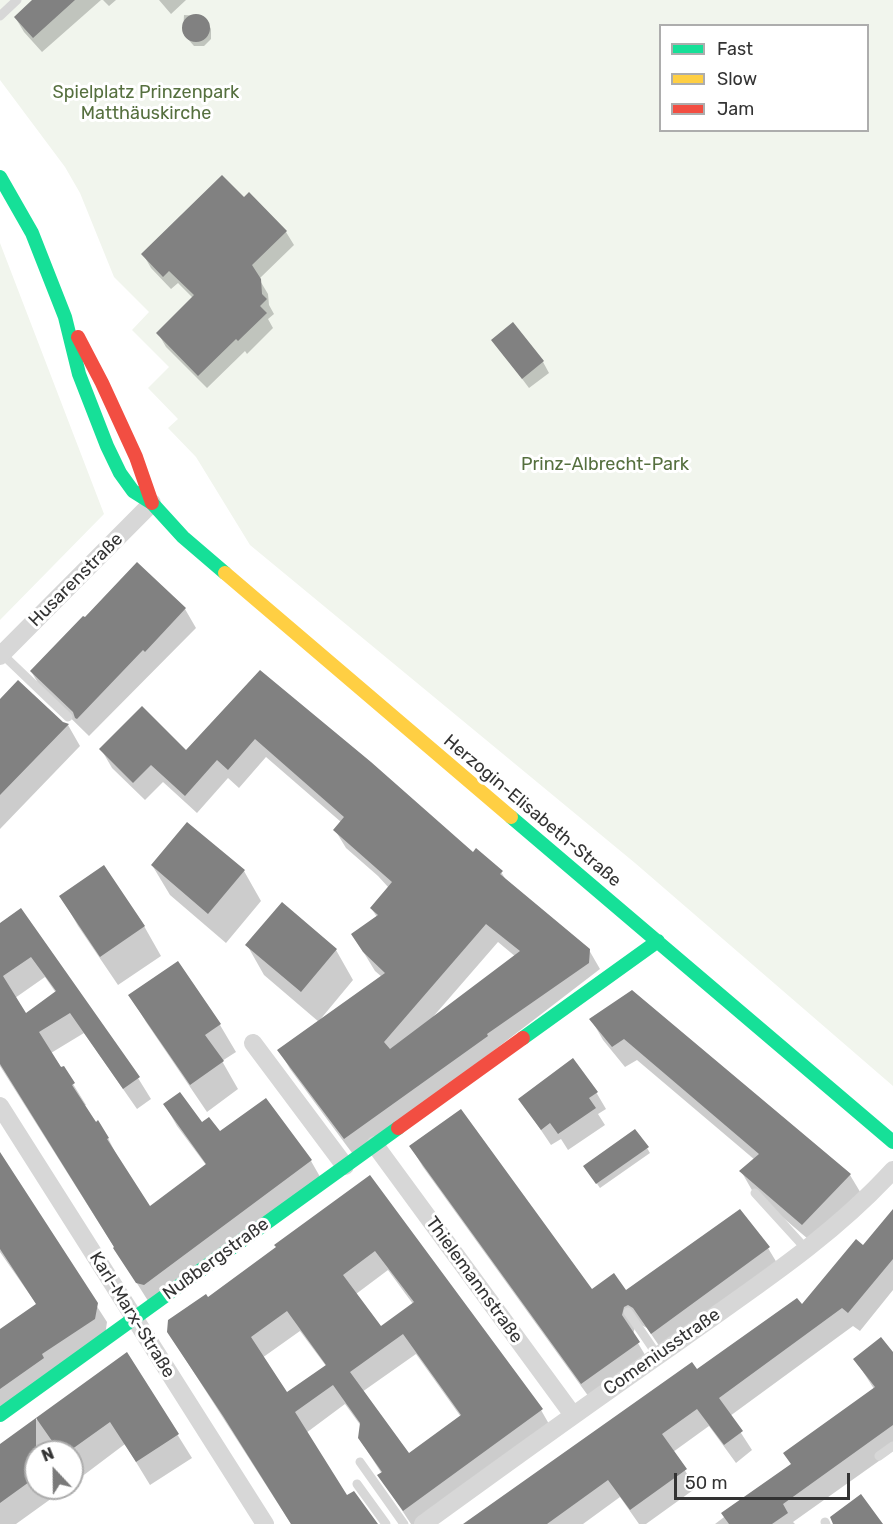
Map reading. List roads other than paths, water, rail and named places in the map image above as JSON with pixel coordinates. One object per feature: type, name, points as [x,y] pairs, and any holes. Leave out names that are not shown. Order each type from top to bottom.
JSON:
[{"type":"street","name":"Herzogin-Elisabeth-Straße","points":[[0,177],[32,233],[65,316],[79,374],[107,446],[120,473],[133,491],[152,503],[183,537],[251,596],[893,1142]]},
{"type":"street","name":"Herzogin-Elisabeth-Straße","points":[[65,316],[97,368],[148,482],[152,503]]},
{"type":"street","name":"Husarenstraße","points":[[1,655],[152,503]]},
{"type":"street","name":"Nußbergstraße","points":[[0,1415],[658,941]]},
{"type":"street","points":[[253,1043],[345,1166]]},
{"type":"street","name":"Karl-Marx-Straße","points":[[0,1106],[264,1524]]},
{"type":"street","name":"Thielemannstraße","points":[[375,1145],[573,1415]]},
{"type":"street","name":"Comeniusstraße","points":[[423,1524],[806,1249],[893,1170]]},
{"type":"lane","points":[[0,16],[17,0]]},
{"type":"lane","points":[[1,655],[68,717]]},
{"type":"lane","points":[[755,1193],[806,1249]]},
{"type":"lane","points":[[628,1312],[658,1356]]},
{"type":"lane","points":[[879,1456],[893,1446]]},
{"type":"lane","points":[[360,1462],[404,1524]]},
{"type":"lane","points":[[357,1484],[386,1524]]},
{"type":"park label","name":"Spielplatz Prinzenpark Matthäuskirche","points":[[146,103]]},
{"type":"park label","name":"Prinz-Albrecht-Park","points":[[605,465]]}]
